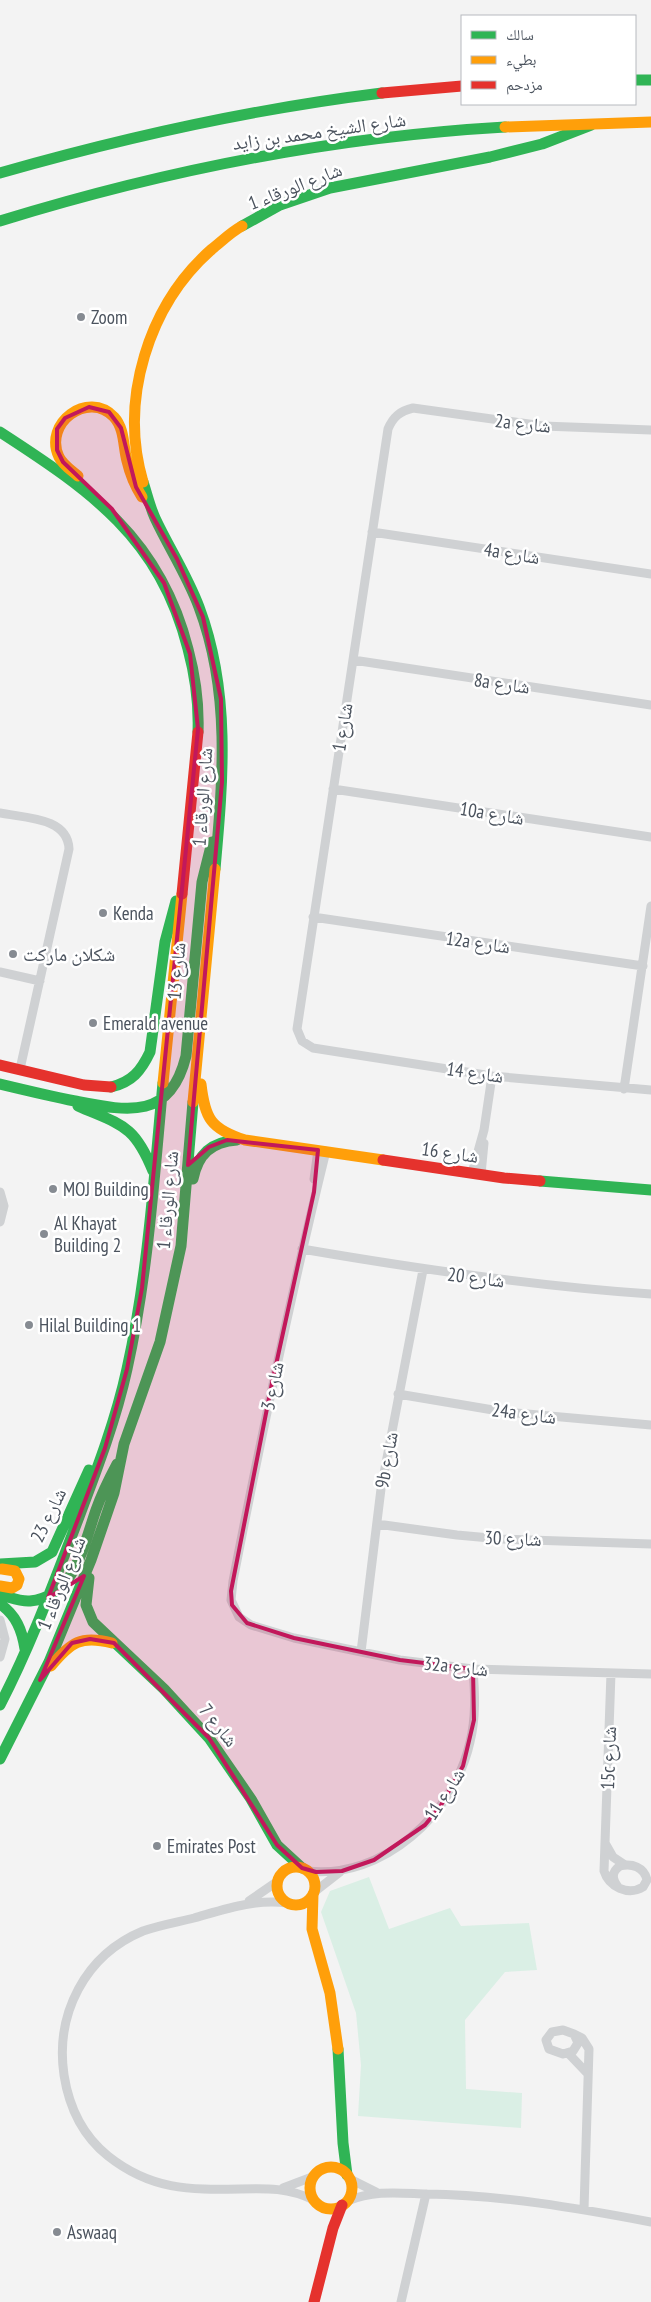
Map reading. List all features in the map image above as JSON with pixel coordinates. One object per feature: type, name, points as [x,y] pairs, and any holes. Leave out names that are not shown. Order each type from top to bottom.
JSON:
[{"type":"main road","points":[[636,80],[651,80]]},
{"type":"main road","name":"شارع الشيخ محمد بن زايد","points":[[0,173],[154,131],[240,113],[330,98],[461,86]]},
{"type":"main road","name":"شارع الشيخ محمد بن زايد","points":[[0,221],[112,188],[177,172],[309,146],[446,132],[595,123],[651,122]]},
{"type":"main road","name":"شارع الورقاء 1","points":[[0,1759],[40,1680],[90,1563],[116,1488],[120,1460],[158,1350],[175,1281],[185,1218],[190,1126],[198,1059],[224,740],[221,699],[214,657],[195,597],[152,511],[140,464],[136,432],[136,399],[141,367],[151,335],[165,305],[184,277],[206,252],[232,232],[282,205],[365,179],[518,152],[565,137],[595,123]]},
{"type":"main road","points":[[122,524],[101,497],[68,467],[59,456],[56,443],[58,429],[65,418],[76,410],[89,407],[102,409],[118,422],[133,478],[140,495],[152,511]]},
{"type":"main road","name":"شارع الورقاء 1","points":[[0,432],[80,485],[122,524],[155,567],[172,599],[186,636],[194,673],[198,729],[155,1175],[139,1311],[128,1369],[105,1448],[48,1598],[17,1672],[0,1705]]},
{"type":"main road","name":"شارع 13","points":[[0,1084],[123,1110],[143,1107],[161,1098],[178,1080],[184,1064],[202,882],[210,848],[218,826]]},
{"type":"main road","name":"شارع 13","points":[[0,1065],[102,1088],[122,1084],[139,1071],[150,1052],[165,942],[184,882]]},
{"type":"main road","name":"شارع 16","points":[[198,1059],[203,1106],[208,1120],[222,1132],[245,1140],[476,1174],[651,1190]]},
{"type":"main road","points":[[68,1099],[82,1109],[118,1122],[128,1128],[142,1146],[155,1175]]},
{"type":"main road","name":"شارع 16","points":[[185,1218],[196,1165],[201,1155],[217,1142],[245,1140]]},
{"type":"main road","name":"شارع 23","points":[[0,1564],[35,1562],[52,1552],[59,1540],[85,1477],[105,1448]]},
{"type":"main road","points":[[0,1595],[22,1601],[48,1598],[65,1586],[73,1573],[105,1486],[120,1460]]},
{"type":"main road","name":"شارع 7","points":[[90,1563],[86,1599],[88,1611],[97,1627],[164,1689],[209,1738],[251,1799],[277,1845],[304,1870]]},
{"type":"main road","points":[[0,1569],[12,1570],[17,1573],[19,1579],[17,1585],[12,1588],[0,1586]]},
{"type":"main road","points":[[0,1604],[17,1619],[22,1630],[26,1651]]},
{"type":"main road","points":[[40,1680],[72,1643],[90,1639],[114,1643]]},
{"type":"main road","points":[[0,1681],[17,1672]]},
{"type":"main road","name":"شارع 7","points":[[277,1845],[278,1881]]},
{"type":"main road","points":[[312,1929],[278,1891],[278,1881],[288,1869],[304,1870],[313,1878],[312,1929],[325,1973],[337,2034],[342,2083],[343,2136],[348,2177],[352,2188],[331,2236],[314,2302]]},
{"type":"main road","points":[[288,1903],[303,1904],[313,1893]]},
{"type":"main road","points":[[331,2236],[310,2191],[312,2177],[325,2167],[334,2156],[343,2136]]},
{"type":"main road","points":[[325,2167],[335,2167],[348,2177]]},
{"type":"main road","points":[[317,2203],[328,2209],[345,2203]]},
{"type":"street","name":"2a شارع","points":[[398,414],[413,408],[543,426],[651,430]]},
{"type":"street","name":"شارع 1","points":[[302,1041],[298,1035],[297,1020],[388,429],[398,414]]},
{"type":"street","name":"4a شارع","points":[[372,532],[651,574]]},
{"type":"street","name":"8a شارع","points":[[353,660],[651,705]]},
{"type":"street","name":"10a شارع","points":[[333,789],[651,836]]},
{"type":"street","points":[[0,813],[55,824],[63,830],[69,842],[20,1069]]},
{"type":"street","points":[[624,1088],[651,906]]},
{"type":"street","name":"12a شارع","points":[[313,917],[642,966]]},
{"type":"street","points":[[0,972],[40,980]]},
{"type":"street","name":"شارع 14","points":[[302,1041],[313,1048],[492,1076],[651,1090]]},
{"type":"street","points":[[476,1174],[492,1076]]},
{"type":"street","name":"شارع 3","points":[[265,1629],[247,1623],[236,1613],[231,1600],[233,1581],[272,1383],[322,1151]]},
{"type":"street","points":[[0,1192],[4,1206],[0,1222]]},
{"type":"street","name":"شارع 20","points":[[302,1249],[423,1270],[534,1284],[651,1294]]},
{"type":"street","name":"9b شارع","points":[[361,1652],[377,1524],[398,1394],[423,1270]]},
{"type":"street","name":"24a شارع","points":[[398,1394],[505,1412],[651,1425]]},
{"type":"street","name":"شارع 30","points":[[377,1524],[483,1537],[651,1544]]},
{"type":"street","points":[[0,1620],[5,1639],[0,1657]]},
{"type":"street","name":"32a شارع","points":[[265,1629],[294,1638],[361,1652],[472,1670],[651,1674]]},
{"type":"street","name":"شارع 11","points":[[313,1893],[342,1871],[374,1860],[397,1847],[420,1829],[440,1807],[460,1773],[470,1743],[474,1720],[472,1670]]},
{"type":"street","name":"15c شارع","points":[[611,1673],[604,1871],[608,1881],[618,1887]]},
{"type":"street","points":[[605,1842],[613,1857],[625,1865]]},
{"type":"street","points":[[620,1866],[638,1867],[643,1871],[647,1880],[646,1884],[634,1891],[618,1887],[613,1878],[613,1873],[620,1866]]},
{"type":"street","name":"شارع 11","points":[[304,1870],[342,1871]]},
{"type":"street","points":[[242,1904],[278,1881]]},
{"type":"street","points":[[288,1903],[260,1902],[242,1904],[143,1932],[121,1943],[102,1958],[83,1982],[69,2009],[62,2044],[63,2068],[69,2096],[82,2127],[106,2154],[137,2175],[160,2184],[184,2189],[280,2188],[312,2177]]},
{"type":"street","points":[[574,2034],[577,2038],[576,2048],[568,2053],[559,2053],[550,2049],[546,2040],[548,2035],[557,2030],[574,2034],[582,2038],[589,2049],[584,2209]]},
{"type":"street","points":[[568,2053],[588,2074]]},
{"type":"street","points":[[348,2177],[376,2192]]},
{"type":"street","points":[[280,2188],[317,2203]]},
{"type":"street","points":[[345,2203],[376,2192],[450,2194],[584,2209],[651,2222]]},
{"type":"street","points":[[401,2302],[426,2194]]},
{"type":"highlighted area","points":[[89,407],[109,412],[121,428],[136,487],[177,559],[203,617],[221,699],[222,782],[188,1165],[209,1147],[227,1140],[318,1150],[314,1192],[272,1383],[231,1591],[232,1605],[247,1623],[294,1638],[400,1660],[473,1669],[474,1720],[463,1766],[440,1807],[425,1825],[374,1860],[342,1871],[316,1872],[302,1868],[277,1845],[209,1738],[114,1643],[90,1639],[72,1643],[40,1680],[84,1576],[48,1598],[105,1448],[127,1369],[142,1288],[198,729],[190,654],[164,583],[112,509],[63,462],[57,450],[57,429],[65,418]]},
{"type":"green space","points":[[369,1877],[389,1929],[450,1908],[461,1926],[529,1923],[537,1970],[505,1972],[465,2020],[466,2089],[522,2093],[521,2128],[358,2116],[361,2065],[356,2013],[321,1912],[330,1891]]},
{"type":"traffic: fast","points":[[636,80],[651,80]]},
{"type":"traffic: fast","points":[[0,173],[190,125],[285,107],[382,93]]},
{"type":"traffic: fast","points":[[242,226],[280,205],[330,188],[490,157],[542,144],[591,125]]},
{"type":"traffic: fast","points":[[0,221],[124,186],[250,159],[376,139],[505,127]]},
{"type":"traffic: fast","points":[[0,432],[64,475],[92,497],[118,521],[140,547],[160,577],[176,610],[193,669],[198,711],[198,732]]},
{"type":"traffic: fast","points":[[143,482],[155,518],[199,607],[216,671],[222,736],[222,769],[215,869]]},
{"type":"traffic: fast","points":[[0,1084],[94,1105],[129,1108],[144,1107],[158,1101],[169,1092],[179,1077],[186,1056],[202,882],[212,842]]},
{"type":"traffic: fast","points":[[111,1087],[125,1082],[135,1075],[150,1052],[165,942],[176,901]]},
{"type":"traffic: fast","points":[[0,1705],[30,1641],[57,1575],[104,1450],[122,1390],[134,1334],[145,1262],[163,1083]]},
{"type":"traffic: fast","points":[[0,1759],[49,1662],[91,1560],[114,1493],[124,1444],[160,1342],[181,1246],[193,1102]]},
{"type":"traffic: fast","points":[[78,1106],[124,1128],[139,1144],[153,1171]]},
{"type":"traffic: fast","points":[[193,1179],[198,1163],[207,1151],[220,1143],[237,1140]]},
{"type":"traffic: fast","points":[[540,1181],[651,1190]]},
{"type":"traffic: fast","points":[[0,1595],[30,1601],[45,1597],[58,1590],[75,1567],[82,1553],[96,1510],[117,1464]]},
{"type":"traffic: fast","points":[[0,1564],[35,1562],[52,1552],[89,1470]]},
{"type":"traffic: fast","points":[[89,1578],[86,1605],[93,1622],[164,1689],[209,1738],[251,1799],[277,1845],[302,1868]]},
{"type":"traffic: fast","points":[[0,1604],[14,1618],[22,1636],[25,1649]]},
{"type":"traffic: fast","points":[[338,2049],[343,2143],[347,2175]]},
{"type":"traffic: slow","points":[[505,127],[651,122]]},
{"type":"traffic: slow","points":[[143,482],[136,451],[135,419],[137,387],[144,356],[156,326],[171,298],[190,272],[212,249],[242,226]]},
{"type":"traffic: slow","points":[[78,476],[59,457],[56,444],[57,433],[63,422],[71,414],[81,409],[92,407],[104,410],[118,422],[130,471],[142,497]]},
{"type":"traffic: slow","points":[[193,1102],[215,869]]},
{"type":"traffic: slow","points":[[163,1083],[182,894]]},
{"type":"traffic: slow","points":[[201,1084],[208,1114],[217,1127],[224,1132],[245,1140],[383,1160]]},
{"type":"traffic: slow","points":[[0,1586],[12,1588],[17,1585],[19,1579],[15,1571],[2,1569]]},
{"type":"traffic: slow","points":[[51,1666],[65,1651],[77,1642],[92,1640],[112,1643]]},
{"type":"traffic: slow","points":[[296,1867],[309,1873],[315,1886],[309,1899],[296,1905],[283,1899],[277,1886],[283,1873],[296,1867]]},
{"type":"traffic: slow","points":[[313,1894],[312,1929],[330,1993],[338,2049]]},
{"type":"traffic: slow","points":[[327,2167],[335,2167],[346,2173],[352,2188],[346,2203],[335,2209],[327,2209],[316,2203],[310,2192],[310,2184],[316,2173],[327,2167]]},
{"type":"traffic: jam","points":[[382,93],[461,86]]},
{"type":"traffic: jam","points":[[182,894],[198,732]]},
{"type":"traffic: jam","points":[[0,1065],[84,1085],[111,1087]]},
{"type":"traffic: jam","points":[[383,1160],[504,1178],[540,1181]]},
{"type":"traffic: jam","points":[[314,2302],[333,2228],[342,2205]]},
{"type":"place","name":"Zoom","points":[[81,317]]},
{"type":"place","name":"Kenda","points":[[103,913]]},
{"type":"place","name":"شكلان ماركت","points":[[13,954]]},
{"type":"place","name":"Emerald avenue","points":[[93,1023]]},
{"type":"place","name":"MOJ Building","points":[[53,1189]]},
{"type":"place","name":"Al Khayat Building 2","points":[[44,1234]]},
{"type":"place","name":"Hilal Building 1","points":[[29,1325]]},
{"type":"place","name":"Emirates Post","points":[[157,1846]]},
{"type":"place","name":"Aswaaq","points":[[57,2232]]}]
